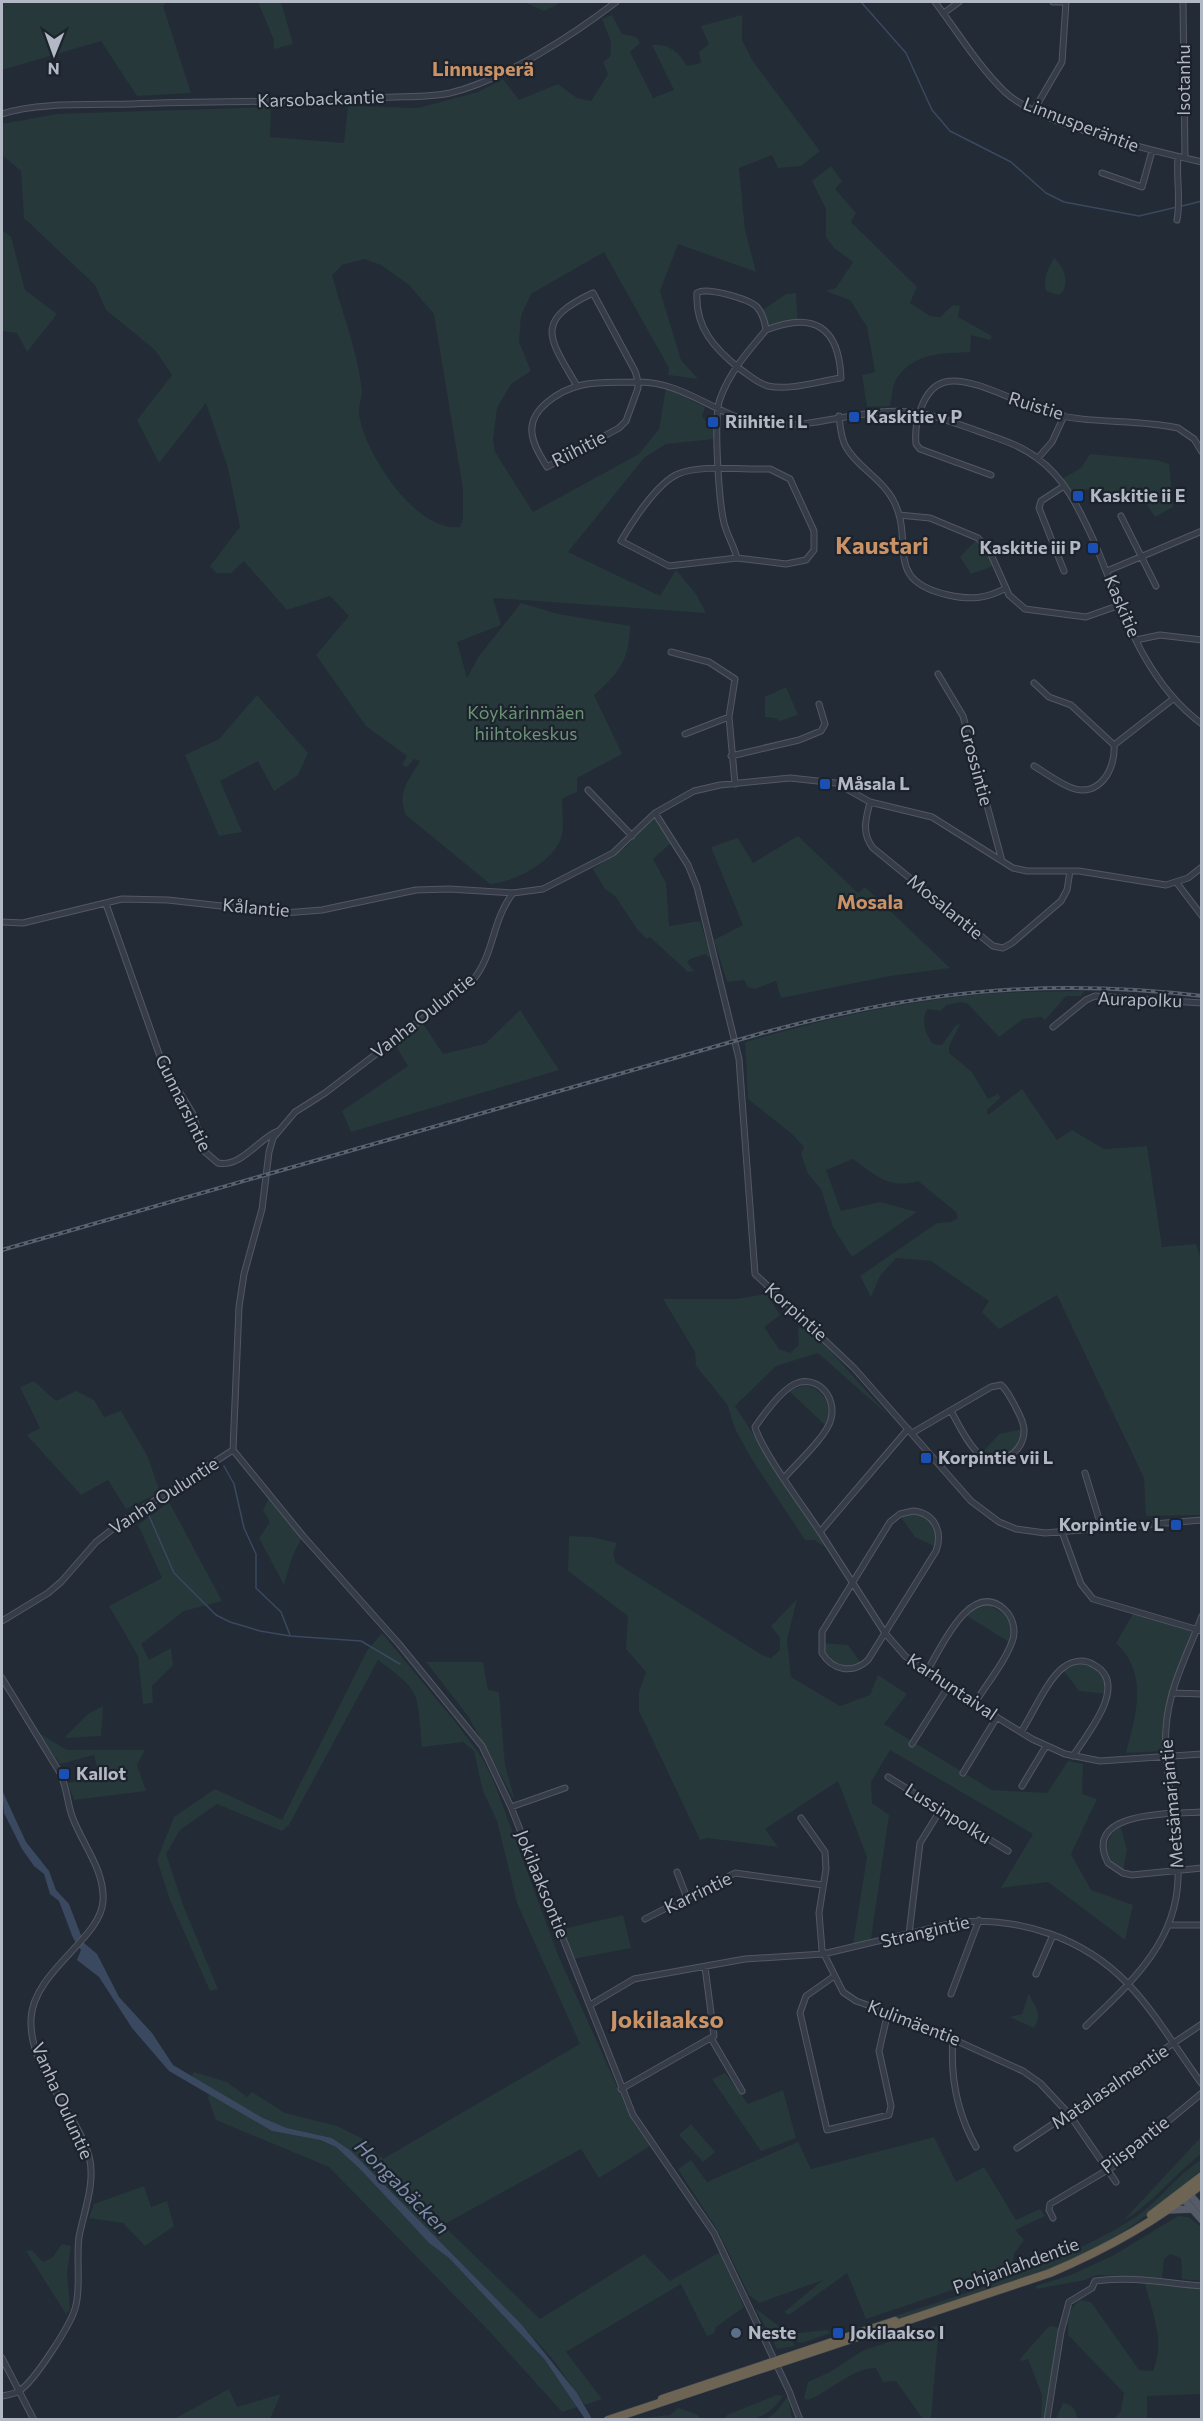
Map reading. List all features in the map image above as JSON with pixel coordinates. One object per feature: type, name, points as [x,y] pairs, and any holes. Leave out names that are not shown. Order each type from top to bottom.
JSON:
[{"type":"highway","points":[[1185,2194],[1202,2176]]},
{"type":"highway","points":[[1185,2194],[1202,2184]]},
{"type":"highway","name":"Pohjanlahdentie","points":[[1117,2240],[1185,2194]]},
{"type":"highway","name":"Pohjanlahdentie","points":[[608,2420],[672,2394],[1050,2273],[1117,2240],[1168,2210],[1185,2194]]},
{"type":"main road","points":[[1185,2194],[1202,2209]]},
{"type":"main road","points":[[1185,2194],[1192,2209],[1202,2220]]},
{"type":"main road","points":[[1168,2210],[1192,2209]]},
{"type":"street","name":"Karsobackantie","points":[[2,114],[29,109],[98,105],[336,100],[449,93],[500,73],[581,30],[616,2]]},
{"type":"street","name":"Linnusperäntie","points":[[935,2],[1005,93],[1034,110],[1152,151],[1202,162]]},
{"type":"street","points":[[944,13],[959,2]]},
{"type":"street","points":[[1034,110],[1062,62],[1066,2],[1053,2]]},
{"type":"street","name":"Isotanhu","points":[[1183,2],[1185,158]]},
{"type":"street","points":[[1101,173],[1142,187],[1152,151]]},
{"type":"street","points":[[1178,157],[1176,177],[1180,202],[1178,220]]},
{"type":"street","points":[[737,558],[724,522],[720,470],[718,409],[725,386],[738,367],[766,330],[806,322],[823,327],[835,342],[839,354],[841,378],[769,386],[758,382],[738,367],[714,348],[707,338],[698,304],[699,291],[707,290],[753,304],[761,315],[766,330]]},
{"type":"street","points":[[577,386],[555,347],[552,333],[554,321],[563,309],[593,293],[628,357],[638,382]]},
{"type":"street","name":"Ruistie","points":[[920,415],[929,392],[945,382],[958,381],[1064,416],[1178,428],[1194,439],[1202,452]]},
{"type":"street","name":"Riihitie","points":[[638,382],[626,421],[619,428],[547,467],[533,439],[533,419],[544,404],[577,386],[638,382],[654,383],[676,389],[718,409]]},
{"type":"street","name":"Kaskitie","points":[[718,409],[744,420],[769,425],[885,411],[920,415],[997,438],[1038,459],[1073,498],[1136,640],[1173,699],[1202,724]]},
{"type":"street","points":[[920,415],[915,441],[917,447],[991,475]]},
{"type":"street","points":[[839,416],[847,449],[886,490],[899,515],[907,568],[920,586],[950,595],[974,598],[994,594],[1006,588]]},
{"type":"street","points":[[1038,459],[1052,442],[1064,416]]},
{"type":"street","points":[[770,469],[783,474],[793,484],[814,531],[814,550],[800,563],[737,558],[669,566],[621,541],[657,491],[673,477],[687,471],[720,470],[770,469]]},
{"type":"street","points":[[1064,486],[1041,501],[1039,508],[1064,571]]},
{"type":"street","points":[[899,515],[930,518],[978,538],[990,550],[1013,600],[1025,609],[1066,616],[1091,617],[1120,605]]},
{"type":"street","points":[[1121,516],[1143,555],[1155,586]]},
{"type":"street","points":[[1107,571],[1202,531]]},
{"type":"street","points":[[1136,640],[1160,634],[1202,640]]},
{"type":"street","points":[[671,652],[709,662],[735,679],[729,717],[735,784]]},
{"type":"street","name":"Grossintie","points":[[938,674],[963,716],[1002,862]]},
{"type":"street","points":[[1034,683],[1049,697],[1071,705],[1114,745],[1114,759],[1108,776],[1095,788],[1087,790],[1071,788],[1034,766]]},
{"type":"street","points":[[1114,745],[1173,699]]},
{"type":"street","points":[[731,756],[800,740],[821,731],[825,724],[819,704]]},
{"type":"street","points":[[685,734],[729,717]]},
{"type":"street","points":[[513,893],[543,889],[559,883],[613,853],[655,813],[694,791],[790,778],[826,780],[870,802],[932,817],[1002,862],[1027,871],[1070,871],[1154,885],[1178,883],[1202,867]]},
{"type":"street","points":[[588,790],[632,836]]},
{"type":"street","name":"Mosalantie","points":[[870,802],[866,834],[873,848],[993,946],[1003,948],[1012,943],[1061,900],[1067,890],[1070,871]]},
{"type":"street","name":"Korpintie","points":[[655,813],[688,865],[697,887],[733,1027],[739,1059],[755,1274],[826,1340],[910,1431],[970,1501],[989,1516],[1016,1530],[1036,1533],[1202,1520]]},
{"type":"street","points":[[1178,883],[1202,916]]},
{"type":"street","name":"Kålantie","points":[[2,922],[23,923],[122,899],[168,900],[284,913],[322,910],[416,890],[449,889],[513,893]]},
{"type":"street","name":"Vanha Ouluntie","points":[[2,1621],[48,1593],[61,1582],[96,1542],[123,1521],[233,1450],[239,1307],[244,1274],[262,1209],[269,1152],[278,1131],[295,1112],[325,1093],[473,980],[488,955],[501,909],[513,893]]},
{"type":"street","name":"Gunnarsintie","points":[[106,904],[163,1065],[193,1114],[204,1151],[218,1163],[232,1163],[265,1136],[278,1131]]},
{"type":"street","name":"Aurapolku","points":[[1053,1027],[1086,1000],[1095,996],[1202,1003]]},
{"type":"street","name":"Karhuntaival","points":[[784,1477],[830,1421],[831,1400],[826,1392],[816,1384],[803,1382],[790,1387],[756,1427],[784,1477],[885,1633],[905,1656],[926,1673],[1021,1732],[1046,1746],[1073,1756],[1113,1761],[1202,1754]]},
{"type":"street","points":[[820,1532],[910,1431],[951,1411],[991,1387],[1001,1385],[1017,1408],[1024,1426],[1020,1445],[1007,1458],[990,1460],[977,1453],[951,1411]]},
{"type":"street","name":"Jokilaaksontie","points":[[233,1450],[303,1536],[399,1644],[472,1731],[498,1774],[621,2090],[646,2137],[714,2234],[800,2420]]},
{"type":"street","points":[[1085,1473],[1102,1529]]},
{"type":"street","points":[[914,1511],[924,1513],[933,1520],[939,1534],[936,1551],[885,1633],[868,1660],[856,1668],[838,1668],[825,1657],[820,1645],[822,1632],[897,1516],[914,1511]]},
{"type":"street","points":[[1062,1532],[1081,1584],[1093,1599],[1199,1630]]},
{"type":"street","points":[[926,1673],[968,1608],[984,1602],[1000,1606],[1012,1619],[1013,1636],[975,1703]]},
{"type":"street","name":"Metsämarjantie","points":[[1086,2026],[1128,1984],[1155,1952],[1169,1924],[1176,1899],[1177,1870],[1166,1724],[1172,1693],[1199,1630],[1202,1616]]},
{"type":"street","points":[[1021,1732],[1059,1671],[1074,1662],[1091,1663],[1106,1677],[1109,1693],[1073,1756]]},
{"type":"street","name":"Vanha Ouluntie","points":[[2,1678],[60,1773],[67,1788],[71,1813],[103,1881],[102,1909],[96,1923],[72,1948],[43,1987],[31,2017],[34,2041],[41,2062],[89,2158],[91,2178],[76,2256],[77,2304],[68,2325],[40,2368],[19,2391]]},
{"type":"street","points":[[912,1744],[948,1687]]},
{"type":"street","points":[[1172,1693],[1202,1694]]},
{"type":"street","points":[[963,1773],[997,1717]]},
{"type":"street","points":[[1022,1786],[1046,1746]]},
{"type":"street","name":"Lussinpolku","points":[[888,1777],[1008,1851]]},
{"type":"street","points":[[511,1807],[565,1788]]},
{"type":"street","points":[[909,1934],[920,1843],[941,1809]]},
{"type":"street","points":[[1202,1812],[1120,1821],[1107,1834],[1104,1852],[1113,1867],[1127,1874],[1202,1868]]},
{"type":"street","name":"Kulimäentie","points":[[801,1818],[825,1852],[819,1913],[823,1954],[833,1977],[850,1997],[953,2038],[1023,2071],[1040,2083],[1069,2114],[1116,2182]]},
{"type":"street","points":[[677,1872],[687,1898]]},
{"type":"street","name":"Karrintie","points":[[645,1919],[735,1873],[823,1885]]},
{"type":"street","points":[[951,1994],[979,1920]]},
{"type":"street","name":"Strangintie","points":[[590,2006],[634,1979],[771,1956],[823,1954],[935,1926],[979,1920],[1024,1925],[1053,1935],[1090,1953],[1128,1984],[1202,2084]]},
{"type":"street","points":[[1169,1924],[1202,1925]]},
{"type":"street","points":[[1036,1974],[1053,1935]]},
{"type":"street","points":[[621,2090],[711,2038],[716,2031],[705,1967]]},
{"type":"street","points":[[833,1977],[806,1996],[800,2013],[827,2130],[889,2115],[891,2106],[879,2051],[888,2012]]},
{"type":"street","name":"Matalasalmentie","points":[[1017,2148],[1202,2024]]},
{"type":"street","points":[[711,2038],[742,2091]]},
{"type":"street","points":[[953,2038],[952,2064],[959,2108],[976,2146]]},
{"type":"street","name":"Piispantie","points":[[1053,2218],[1049,2210],[1050,2204],[1107,2169],[1202,2093]]},
{"type":"street","points":[[1047,2420],[1061,2332],[1069,2302],[1092,2288],[1095,2281],[1102,2280],[1154,2281],[1202,2286]]},
{"type":"street","points":[[2,2358],[34,2420]]},
{"type":"street","points":[[2,2396],[19,2391]]},
{"type":"green space","points":[[2,2],[167,2],[163,6],[191,93],[137,96],[101,41],[2,70]]},
{"type":"green space","points":[[258,2],[281,2],[293,44],[274,49],[274,40]]},
{"type":"green space","points":[[524,2],[562,2],[544,11]]},
{"type":"green space","name":"Köykärinmäen hiihtokeskus","points":[[612,15],[622,34],[636,37],[640,43],[630,52],[653,98],[674,90],[652,45],[669,47],[687,66],[701,63],[699,52],[709,44],[701,26],[742,15],[742,40],[752,60],[820,151],[801,166],[778,168],[772,155],[739,168],[745,230],[756,272],[678,244],[660,291],[681,360],[698,379],[668,375],[669,368],[604,252],[531,294],[521,316],[519,342],[531,371],[511,384],[497,408],[493,440],[495,452],[533,512],[639,454],[659,429],[666,388],[705,407],[702,416],[708,425],[715,428],[714,439],[666,444],[644,458],[568,552],[660,596],[676,570],[696,594],[706,613],[493,598],[501,625],[457,642],[467,678],[479,656],[521,603],[558,614],[630,626],[625,657],[621,665],[610,680],[594,695],[622,754],[577,778],[577,792],[562,799],[562,837],[548,857],[520,876],[490,884],[406,815],[402,800],[403,793],[420,761],[414,759],[407,767],[402,765],[407,756],[366,726],[316,655],[349,616],[330,596],[287,610],[244,561],[231,573],[217,573],[210,566],[240,527],[228,468],[206,403],[159,463],[137,420],[172,375],[155,350],[106,310],[95,285],[24,218],[21,171],[2,155],[2,124],[57,114],[271,107],[270,137],[344,143],[348,106],[418,108],[478,92],[503,79],[519,100],[558,84],[577,98],[591,101],[608,74],[603,62],[610,57],[611,42],[602,19]],"holes":[[[364,259],[381,265],[409,285],[434,314],[463,489],[463,518],[460,527],[443,525],[426,517],[410,504],[382,468],[363,430],[359,411],[362,391],[360,376],[332,275],[342,265]]]},
{"type":"green space","points":[[831,166],[842,181],[835,189],[856,213],[851,222],[917,287],[910,303],[930,316],[940,317],[953,305],[960,306],[958,317],[992,336],[990,340],[971,335],[970,352],[930,356],[912,364],[895,381],[890,406],[867,407],[862,375],[875,372],[867,327],[850,300],[825,291],[836,288],[853,262],[834,248],[826,237],[826,209],[812,181]]},
{"type":"green space","points":[[2,230],[11,237],[25,290],[57,314],[27,352],[17,333],[2,331]]},
{"type":"green space","points":[[1054,258],[1064,271],[1066,282],[1059,295],[1046,291],[1045,287],[1047,274]]},
{"type":"green space","points":[[796,293],[798,323],[766,330],[760,312],[786,294]]},
{"type":"green space","points":[[1090,454],[1157,460],[1169,464],[1173,507],[1155,517],[1137,489],[1113,501],[1104,491],[1081,489],[1071,495],[1060,480],[1081,468]]},
{"type":"green space","points":[[978,538],[996,565],[971,574],[960,557]]},
{"type":"green space","points":[[786,687],[798,715],[780,721],[765,717],[765,697]]},
{"type":"green space","points":[[257,695],[308,753],[298,775],[274,791],[258,761],[220,781],[242,832],[219,836],[185,755],[219,739]]},
{"type":"green space","points":[[653,817],[671,843],[653,859],[666,883],[669,926],[700,921],[712,960],[705,954],[690,959],[687,962],[694,971],[688,972],[650,937],[647,939],[637,929],[615,896],[605,889],[593,869],[626,847]]},
{"type":"green space","points":[[798,836],[858,893],[865,887],[950,968],[890,976],[781,998],[776,981],[755,989],[748,987],[744,980],[727,982],[714,940],[743,925],[711,847],[738,838],[753,863]]},
{"type":"green space","points":[[1084,991],[1081,996],[1066,996],[1045,1020],[1041,1017],[1023,1019],[999,1037],[968,1004],[961,1002],[946,1005],[941,1011],[927,1009],[924,1019],[925,1027],[933,1044],[942,1045],[956,1025],[960,1024],[949,1046],[949,1053],[972,1072],[988,1099],[998,1094],[1000,1098],[987,1110],[988,1115],[1022,1089],[1057,1140],[1072,1130],[1104,1149],[1147,1146],[1162,1247],[1196,1244],[1201,1259],[1201,1515],[1146,1516],[1144,1478],[1057,1295],[999,1329],[982,1312],[989,1301],[931,1261],[896,1258],[880,1276],[871,1297],[860,1276],[937,1223],[951,1222],[958,1218],[956,1212],[918,1181],[899,1184],[891,1182],[853,1159],[826,1170],[841,1211],[880,1202],[917,1212],[852,1257],[833,1227],[821,1189],[808,1174],[801,1154],[804,1147],[792,1134],[748,1099],[745,1042],[854,1014],[937,999],[995,993]]},
{"type":"green space","points":[[520,1010],[559,1070],[351,1132],[342,1111],[408,1066],[394,1043],[422,1022],[443,1054],[485,1044]]},
{"type":"green space","points":[[767,1294],[780,1315],[764,1327],[779,1349],[790,1353],[799,1345],[798,1328],[805,1325],[809,1327],[888,1415],[818,1353],[776,1366],[735,1406],[827,1548],[814,1540],[805,1540],[751,1458],[735,1429],[727,1404],[696,1366],[695,1352],[663,1299],[736,1299]]},
{"type":"green space","points":[[34,1381],[56,1401],[76,1391],[94,1400],[104,1417],[121,1411],[147,1455],[160,1492],[126,1509],[108,1480],[81,1495],[27,1435],[40,1428],[20,1387]]},
{"type":"green space","points":[[806,1385],[819,1391],[826,1401],[829,1412],[826,1426],[789,1391]]},
{"type":"green space","points":[[1023,1429],[1019,1443],[1007,1457],[991,1459],[981,1454],[999,1434]]},
{"type":"green space","points":[[270,1496],[303,1536],[292,1557],[284,1585],[259,1538],[270,1522],[263,1510]]},
{"type":"green space","points":[[169,1502],[222,1601],[184,1611],[141,1644],[149,1660],[171,1648],[173,1665],[152,1686],[153,1703],[143,1704],[138,1656],[109,1606],[162,1578],[138,1525]]},
{"type":"green space","points":[[913,1513],[926,1518],[933,1524],[936,1533],[936,1547],[915,1537],[900,1516]]},
{"type":"green space","points":[[569,1536],[591,1537],[617,1543],[613,1554],[616,1563],[762,1655],[771,1658],[780,1650],[780,1638],[771,1626],[797,1599],[787,1640],[791,1677],[840,1706],[870,1695],[878,1675],[907,1694],[884,1724],[992,1790],[1047,1793],[1068,1761],[1083,1764],[1082,1794],[1097,1799],[1071,1854],[1091,1890],[1133,1905],[1125,1940],[1048,1882],[1001,1888],[1033,1834],[890,1750],[871,1782],[872,1803],[889,1815],[871,1939],[853,1944],[867,1857],[838,1781],[765,1829],[778,1847],[707,1838],[700,1840],[639,1711],[639,1692],[646,1672],[626,1649],[628,1616],[568,1571]]},
{"type":"green space","points":[[989,1605],[1008,1616],[1012,1630],[1009,1642],[967,1616],[973,1609]]},
{"type":"green space","points":[[1133,1614],[1191,1630],[1192,1634],[1168,1705],[1163,1751],[1126,1753],[1136,1709],[1136,1681],[1133,1668],[1116,1643]]},
{"type":"green space","points":[[382,1633],[481,1756],[494,1782],[558,1955],[633,2122],[650,2146],[599,2178],[581,2149],[443,2225],[540,2319],[644,2254],[670,2281],[720,2252],[744,2307],[716,2327],[714,2333],[707,2336],[681,2284],[566,2352],[602,2399],[585,2405],[554,2361],[522,2325],[351,2151],[332,2138],[287,2128],[263,2118],[191,2077],[194,2072],[227,2082],[247,2097],[252,2092],[285,2113],[337,2126],[361,2138],[383,2159],[580,2044],[517,1903],[497,1821],[483,1791],[474,1751],[463,1742],[422,1747],[418,1704],[415,1696],[403,1680],[378,1660],[289,1825],[282,1831],[217,1804],[180,1830],[166,1854],[183,1905],[218,1989],[210,1991],[170,1900],[157,1860],[174,1817],[215,1789],[282,1820],[367,1651]]},
{"type":"green space","points":[[822,1643],[848,1645],[861,1663],[854,1666],[837,1664],[824,1650]]},
{"type":"green space","points":[[426,1662],[483,1662],[488,1690],[499,1692],[505,1765],[515,1801],[468,1716]]},
{"type":"green space","points":[[1078,1663],[1088,1664],[1101,1672],[1107,1694],[1079,1691],[1063,1670]]},
{"type":"green space","points":[[103,1706],[101,1736],[64,1738],[88,1714]]},
{"type":"green space","points":[[37,1732],[67,1750],[145,1750],[137,1765],[146,1791],[74,1800],[68,1783],[99,1776],[94,1755],[60,1764]]},
{"type":"green space","points":[[1120,1824],[1127,1850],[1123,1871],[1111,1860],[1107,1849],[1110,1836]]},
{"type":"green space","points":[[623,1915],[631,1948],[573,1959],[563,1929]]},
{"type":"green space","points":[[1029,1993],[1038,2014],[1034,2028],[1010,2017],[1022,2014]]},
{"type":"green space","points":[[725,2073],[748,2104],[783,2090],[796,2138],[761,2151],[712,2079]]},
{"type":"green space","points":[[209,2094],[272,2131],[320,2140],[336,2147],[361,2170],[429,2243],[449,2258],[545,2360],[578,2407],[562,2412],[489,2331],[329,2167],[216,2120],[208,2098]]},
{"type":"green space","points":[[691,2124],[715,2152],[703,2162],[679,2135]]},
{"type":"green space","points":[[934,2137],[956,2182],[984,2167],[1016,2220],[1040,2209],[1045,2216],[1015,2230],[1024,2240],[1014,2254],[1012,2270],[866,2319],[847,2273],[789,2315],[784,2312],[823,2280],[759,2303],[749,2295],[718,2231],[678,2169],[691,2160],[707,2182],[798,2142],[811,2169]]},
{"type":"green space","points":[[1201,2137],[1201,2154],[1135,2213],[1124,2220]]},
{"type":"green space","points":[[1201,2160],[1201,2170],[1167,2199],[1131,2226],[1086,2253],[1003,2286],[884,2323],[850,2330],[992,2284],[1062,2256],[1128,2222]]},
{"type":"green space","points":[[144,2186],[151,2207],[167,2201],[174,2226],[145,2246],[123,2223],[89,2218],[94,2204]]},
{"type":"green space","points":[[1178,2216],[1189,2217],[1201,2227],[1201,2281],[1182,2279],[1181,2258],[1170,2254],[1164,2259],[1162,2278],[1097,2275],[1085,2280],[1036,2289],[1036,2286],[1071,2275],[1114,2255]]},
{"type":"green space","points":[[62,2244],[71,2246],[67,2272],[70,2309],[66,2314],[26,2251],[32,2250],[43,2262],[52,2258]]},
{"type":"green space","points":[[1145,2283],[1201,2289],[1201,2394],[1147,2396],[1147,2419],[1114,2419],[1121,2411],[1124,2393],[1068,2335],[1069,2315],[1080,2300],[1091,2302],[1139,2370],[1153,2371],[1157,2360],[1158,2338]]},
{"type":"green space","points":[[755,2308],[788,2333],[795,2346],[777,2349]]},
{"type":"green space","points":[[939,2325],[931,2419],[923,2419],[896,2381],[883,2382],[876,2368],[859,2371],[808,2400],[804,2398],[808,2382],[830,2372],[862,2351]]},
{"type":"green space","points":[[1048,2327],[1059,2328],[1044,2419],[1041,2419],[1042,2395],[1028,2359],[1022,2361],[1020,2359]]},
{"type":"green space","points":[[827,2330],[831,2333],[802,2343],[797,2342],[798,2333]]},
{"type":"green space","points":[[229,2389],[237,2407],[281,2394],[270,2419],[174,2419]]},
{"type":"green space","points":[[777,2395],[783,2396],[764,2415],[750,2419],[724,2419],[727,2415]]},
{"type":"green space","points":[[788,2396],[792,2419],[764,2420],[776,2412]]},
{"type":"green space","points":[[1063,2403],[1073,2408],[1077,2419],[1056,2419]]},
{"type":"green space","points":[[678,2408],[698,2415],[700,2419],[635,2419],[670,2415]]},
{"type":"water","points":[[2,1790],[26,1842],[49,1871],[56,1890],[69,1904],[84,1943],[97,1954],[119,1997],[152,2033],[173,2065],[263,2118],[287,2128],[332,2138],[351,2151],[522,2325],[577,2393],[592,2419],[585,2419],[545,2360],[449,2258],[429,2243],[361,2170],[336,2147],[320,2140],[272,2131],[169,2071],[132,2028],[99,1977],[77,1960],[81,1950],[73,1938],[59,1901],[50,1894],[44,1874],[34,1866],[22,1849],[4,1813]]},
{"type":"waterway","points":[[861,2],[906,53],[932,110],[950,131],[1011,162],[1046,193],[1064,202],[1139,216],[1177,207]]},
{"type":"waterway","points":[[1182,206],[1202,201]]},
{"type":"waterway","points":[[224,1466],[234,1484],[244,1528],[256,1554],[256,1588],[281,1612],[290,1635]]},
{"type":"waterway","points":[[147,1511],[174,1573],[216,1615],[260,1631],[290,1636],[361,1641],[400,1664]]},
{"type":"railway","points":[[2,1250],[759,1034],[870,1008],[978,992],[1032,989],[1144,990],[1202,996]]},
{"type":"place","name":"Kaskitie v P","points":[[854,417]]},
{"type":"place","name":"Riihitie i L","points":[[713,422]]},
{"type":"place","name":"Kaskitie ii E","points":[[1078,496]]},
{"type":"place","name":"Kaskitie iii P","points":[[1093,548]]},
{"type":"place","name":"Måsala L","points":[[825,784]]},
{"type":"place","name":"Korpintie vii L","points":[[926,1458]]},
{"type":"place","name":"Korpintie v L","points":[[1176,1525]]},
{"type":"place","name":"Kallot","points":[[64,1774]]},
{"type":"place","name":"Neste","points":[[736,2333]]},
{"type":"place","name":"Jokilaakso I","points":[[838,2333]]},
{"type":"district","name":"Linnusperä","points":[[483,69]]},
{"type":"district","name":"Kaustari","points":[[882,546]]},
{"type":"district","name":"Mosala","points":[[870,902]]},
{"type":"district","name":"Jokilaakso","points":[[667,2020]]},
{"type":"water label","name":"Hongabäcken","points":[[402,2187]]}]
